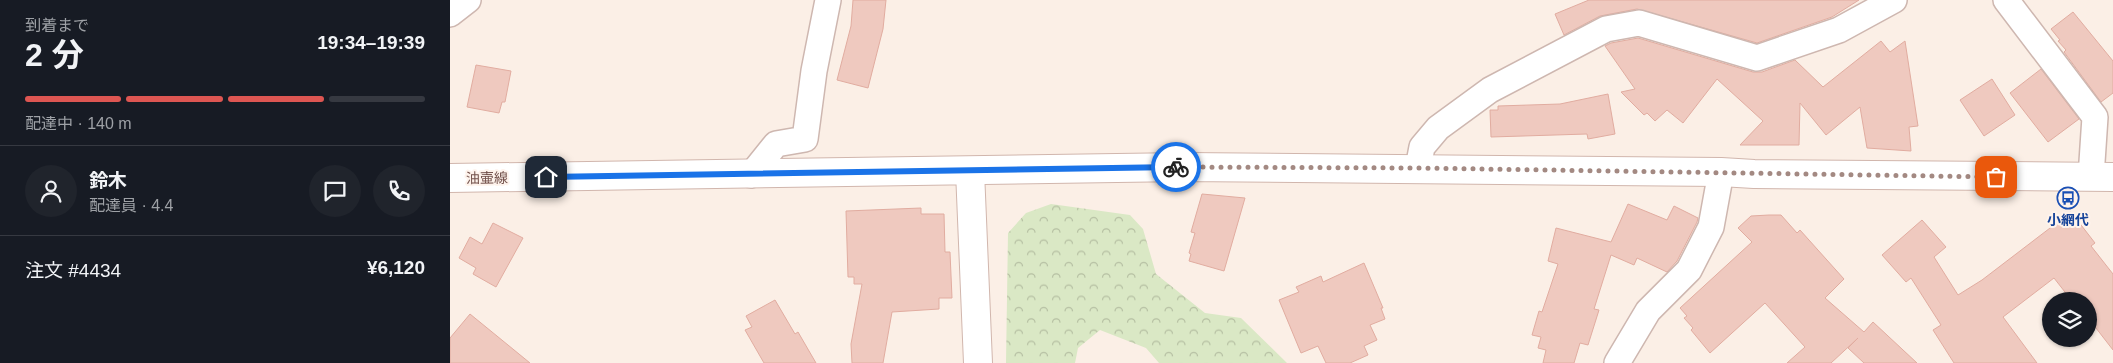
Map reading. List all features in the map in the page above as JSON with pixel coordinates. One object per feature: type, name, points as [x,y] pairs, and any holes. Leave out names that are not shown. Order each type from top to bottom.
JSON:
[{"type":"main road","name":"油壷線","points":[[450,178],[751,175],[1184,167],[1418,168],[1754,174],[2102,177]]},
{"type":"main road","points":[[970,171],[978,363]]},
{"type":"street","points":[[450,14],[468,0]]},
{"type":"street","points":[[751,175],[776,144],[805,139],[814,71],[828,0]]},
{"type":"street","points":[[1418,168],[1422,147],[1438,128],[1490,90],[1606,29],[1639,23],[1757,58],[1839,30],[1894,0]]},
{"type":"street","points":[[2006,0],[2094,117],[2102,177]]},
{"type":"street","points":[[1617,363],[1648,311],[1689,270],[1712,227],[1721,172]]},
{"type":"green space","points":[[1051,204],[1130,215],[1143,229],[1156,274],[1205,313],[1241,318],[1287,363],[1159,363],[1146,348],[1100,330],[1078,348],[1075,363],[1006,363],[1008,233],[1026,213]]},
{"type":"building","points":[[853,0],[886,0],[883,29],[868,88],[837,80],[851,26]]},
{"type":"building","points":[[1589,0],[1859,0],[1832,17],[1757,43],[1637,9],[1600,16],[1564,35],[1555,14]]},
{"type":"building","points":[[2073,12],[2113,61],[2113,93],[2101,102],[2064,52],[2066,50],[2051,29]]},
{"type":"building","points":[[1638,38],[1753,72],[1762,72],[1795,60],[1823,87],[1881,41],[1890,52],[1905,41],[1918,126],[1909,127],[1911,151],[1867,148],[1860,107],[1826,135],[1800,103],[1799,145],[1740,145],[1763,121],[1717,79],[1683,123],[1667,110],[1655,121],[1647,113],[1644,115],[1621,92],[1635,89],[1605,46],[1611,43]]},
{"type":"building","points":[[476,65],[511,71],[505,102],[502,102],[499,113],[467,107]]},
{"type":"building","points":[[2041,69],[2079,119],[2048,142],[2010,93]]},
{"type":"building","points":[[1992,79],[2015,115],[1984,136],[1960,100]]},
{"type":"building","points":[[1608,94],[1615,134],[1588,139],[1587,134],[1491,137],[1490,110],[1498,110],[1498,106],[1560,104]]},
{"type":"building","points":[[1202,194],[1245,198],[1224,271],[1189,261],[1191,254],[1189,253],[1195,233],[1191,232]]},
{"type":"building","points":[[1628,204],[1667,220],[1674,206],[1698,218],[1677,261],[1667,272],[1637,258],[1634,265],[1611,255],[1594,309],[1599,310],[1588,345],[1580,343],[1574,363],[1543,363],[1546,350],[1538,348],[1541,337],[1532,335],[1539,311],[1542,312],[1558,264],[1548,261],[1556,228],[1611,242]]},
{"type":"building","points":[[921,208],[921,214],[944,214],[945,252],[950,252],[952,298],[939,298],[939,309],[892,312],[883,363],[852,363],[851,344],[862,284],[854,284],[854,277],[848,277],[846,211]]},
{"type":"building","points":[[2071,212],[2095,243],[2091,246],[2113,274],[2113,350],[2097,329],[2097,292],[2065,292],[2054,278],[2003,317],[2037,363],[1954,363],[1933,330],[1941,325],[1911,278],[1906,282],[1882,255],[1922,220],[1946,247],[1934,257],[1958,295],[1982,280]]},
{"type":"building","points":[[1781,215],[1797,233],[1800,230],[1844,279],[1825,298],[1864,332],[1873,322],[1917,363],[1864,363],[1848,348],[1858,338],[1831,363],[1787,363],[1805,347],[1765,303],[1710,353],[1691,330],[1693,328],[1684,318],[1687,316],[1680,308],[1752,242],[1738,228],[1751,216]]},
{"type":"building","points":[[493,223],[523,238],[496,287],[473,274],[476,268],[459,258],[470,237],[482,244]]},
{"type":"building","points":[[1364,263],[1383,308],[1381,308],[1385,319],[1370,325],[1377,340],[1364,346],[1368,355],[1350,363],[1326,363],[1318,346],[1301,353],[1279,300],[1299,292],[1296,287],[1321,276],[1323,282]]},
{"type":"building","points":[[775,300],[795,334],[798,332],[816,363],[764,363],[745,330],[752,327],[746,316]]},
{"type":"building","points":[[470,314],[530,363],[450,363],[450,338]]},
{"type":"way so far","points":[[1176,167],[1418,168],[1996,177]]},
{"type":"place","name":"小網代","points":[[2068,198]]},
{"type":"route","points":[[546,177],[1176,167]]}]
